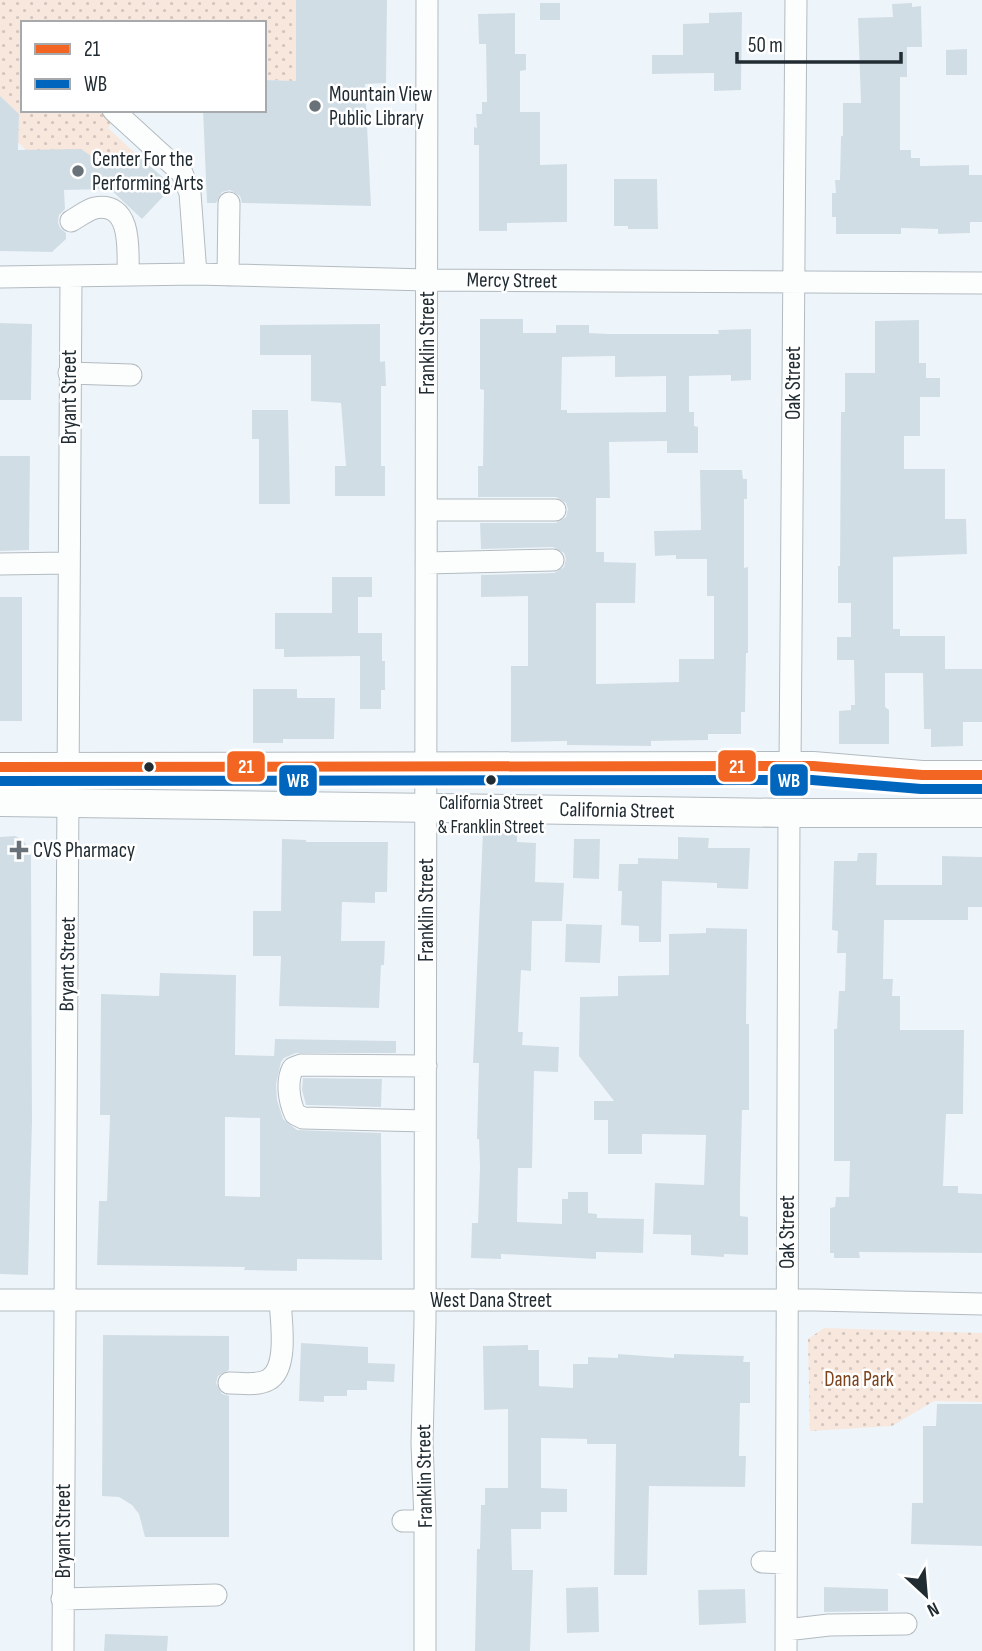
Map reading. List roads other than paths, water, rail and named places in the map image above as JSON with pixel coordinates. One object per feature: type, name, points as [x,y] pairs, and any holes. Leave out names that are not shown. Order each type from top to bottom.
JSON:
[{"type":"main road","name":"California Street","points":[[0,768],[813,766],[922,775],[982,775]]},
{"type":"main road","name":"California Street","points":[[0,802],[789,813],[982,813]]},
{"type":"street","name":"Franklin Street","points":[[425,1651],[425,1521],[414,1443],[425,1300],[427,0]]},
{"type":"street","name":"Oak Street","points":[[790,766],[796,0]]},
{"type":"street","points":[[115,112],[182,173],[190,193],[197,274]]},
{"type":"street","points":[[228,275],[229,203]]},
{"type":"street","points":[[71,221],[94,208],[109,209],[120,215],[127,233],[128,275]]},
{"type":"street","name":"Mercy Street","points":[[0,277],[197,274],[427,280],[982,283]]},
{"type":"street","name":"Bryant Street","points":[[63,1651],[71,277]]},
{"type":"street","points":[[69,373],[131,375]]},
{"type":"street","points":[[427,510],[555,510]]},
{"type":"street","points":[[426,564],[553,560]]},
{"type":"street","points":[[0,564],[68,563]]},
{"type":"street","name":"Oak Street","points":[[786,1640],[789,813]]},
{"type":"street","points":[[425,1121],[303,1118],[295,1114],[292,1106],[289,1076],[293,1068],[301,1065],[426,1066]]},
{"type":"street","name":"West Dana Street","points":[[0,1300],[786,1300],[982,1304]]},
{"type":"street","points":[[229,1383],[260,1383],[271,1379],[280,1367],[280,1300]]},
{"type":"street","points":[[402,1521],[425,1521]]},
{"type":"street","points":[[762,1562],[785,1563]]},
{"type":"street","points":[[62,1599],[216,1595]]},
{"type":"street","points":[[786,1640],[830,1625],[906,1624]]},
{"type":"place","name":"Mountain View Public Library","points":[[315,106]]},
{"type":"place","name":"Center For the Performing Arts","points":[[78,171]]},
{"type":"place","name":"California Street & Franklin Street","points":[[491,780]]},
{"type":"place","name":"CVS Pharmacy","points":[[19,850]]},
{"type":"park label","name":"Dana Park","points":[[859,1379]]}]
